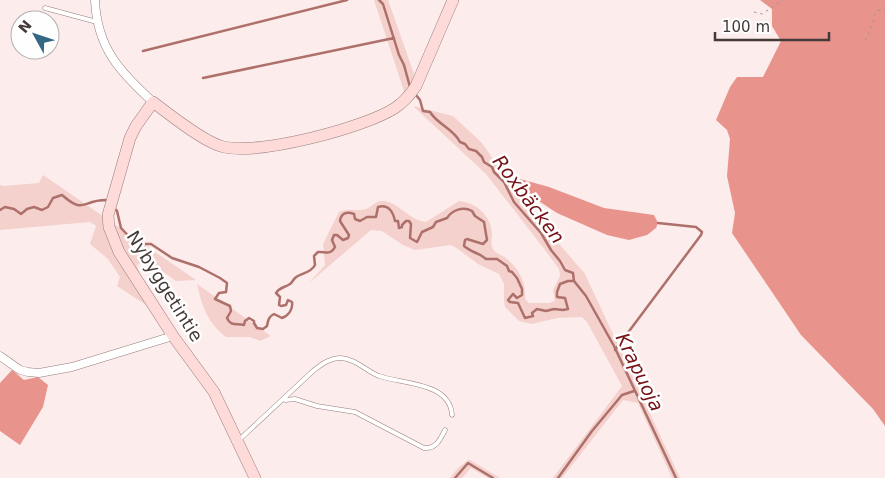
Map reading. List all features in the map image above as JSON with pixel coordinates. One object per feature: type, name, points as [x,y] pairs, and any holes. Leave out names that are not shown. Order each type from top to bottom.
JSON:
[{"type":"street","points":[[95,0],[107,50],[121,70],[154,102],[209,141],[224,147],[238,148],[300,141],[350,126],[394,109],[407,98],[421,78],[453,0]]},
{"type":"street","name":"Nybyggetintie","points":[[154,102],[133,132],[115,190],[110,210],[109,227],[119,252],[173,336],[214,392],[256,478]]},
{"type":"street","points":[[0,356],[20,370],[39,372],[72,367],[173,336]]},
{"type":"lane","points":[[45,8],[99,23]]},
{"type":"lane","points":[[238,441],[325,362],[343,358],[381,376],[410,382],[441,394],[450,404],[452,415]]},
{"type":"lane","points":[[280,402],[291,399],[317,406],[355,412],[424,448],[435,446],[445,430]]},
{"type":"path","points":[[754,12],[762,14],[783,0]]},
{"type":"path","points":[[865,40],[876,12],[885,9]]},
{"type":"shaded area","points":[[374,0],[388,0],[414,74],[413,84],[397,100],[404,91]]},
{"type":"shaded area","points":[[760,0],[885,0],[885,426],[873,409],[801,335],[732,233],[735,213],[727,176],[730,139],[727,130],[716,120],[730,87],[737,77],[763,77],[781,41],[772,26],[772,9]]},
{"type":"shaded area","points":[[413,106],[453,116],[482,143],[506,178],[542,224],[585,274],[680,478],[672,478],[638,403],[623,400],[562,478],[553,478],[622,386],[587,322],[582,317],[557,318],[532,324],[519,321],[505,307],[504,284],[499,274],[478,264],[451,245],[415,250],[403,245],[382,231],[371,230],[309,283],[325,265],[323,244],[339,212],[366,209],[384,201],[389,202],[420,221],[426,222],[459,201],[472,204],[486,216],[491,227],[492,247],[511,262],[518,271],[523,281],[525,299],[529,303],[549,303],[555,301],[553,290],[560,276],[559,269],[486,174]]},
{"type":"shaded area","points":[[43,175],[196,280],[176,281],[162,271],[137,265],[147,287],[169,320],[117,286],[120,277],[108,259],[90,244],[96,226],[90,222],[0,230],[0,185],[39,183]]},
{"type":"shaded area","points":[[520,179],[549,187],[604,208],[654,215],[658,223],[656,228],[647,235],[629,240],[607,235],[557,213],[516,186]]},
{"type":"shaded area","points":[[197,284],[271,336],[260,341],[250,337],[226,337],[214,325],[206,313]]},
{"type":"shaded area","points":[[12,370],[24,380],[38,377],[48,385],[43,407],[20,445],[0,431],[0,383]]},
{"type":"shaded area","points":[[468,460],[500,478],[488,478],[471,468],[462,478],[450,478]]},
{"type":"waterway","points":[[143,51],[347,0]]},
{"type":"waterway","name":"Roxbäcken","points":[[379,0],[383,4],[410,87]]},
{"type":"waterway","points":[[203,78],[394,38]]},
{"type":"waterway","name":"Roxbäcken","points":[[416,95],[420,100],[423,111],[430,112],[460,142],[469,149],[476,151],[484,162],[492,167],[494,172],[504,182],[514,202],[541,233],[565,270],[573,273],[574,281],[586,296],[614,346],[676,478]]},
{"type":"waterway","points":[[0,210],[5,207],[14,209],[21,214],[27,209],[34,207],[42,210],[48,207],[53,198],[62,195],[69,201],[79,205],[106,200],[109,202]]},
{"type":"waterway","points":[[114,208],[117,211],[121,228],[136,244],[151,244],[172,258],[199,267],[227,283],[226,292],[219,293],[215,299],[230,306],[231,311],[227,318],[230,323],[244,325],[245,321],[249,318],[254,321],[257,328],[263,329],[267,326],[272,315],[274,314],[282,318],[290,312],[292,302],[288,300],[286,305],[279,305],[280,297],[276,293],[291,284],[295,278],[313,268],[315,265],[314,256],[318,252],[333,250],[335,247],[332,240],[334,235],[343,240],[348,238],[349,235],[340,221],[343,214],[354,214],[355,219],[360,221],[367,217],[376,217],[378,207],[382,206],[390,210],[395,221],[398,221],[399,228],[406,221],[409,221],[411,224],[410,238],[417,242],[422,232],[433,227],[436,222],[447,218],[455,211],[461,209],[472,211],[475,216],[484,222],[487,240],[483,244],[467,239],[464,246],[486,259],[497,259],[507,266],[509,271],[517,278],[522,289],[522,295],[517,298],[513,294],[508,300],[518,303],[525,318],[533,316],[532,313],[537,309],[546,311],[568,309],[565,298],[557,297],[557,292],[560,284],[574,281]]},
{"type":"waterway","name":"Krapuoja","points":[[615,350],[702,232],[696,227],[658,223]]},
{"type":"waterway","name":"Krapuoja","points":[[558,478],[592,431],[622,395],[634,391]]},
{"type":"waterway","points":[[455,478],[468,463],[493,478]]}]
